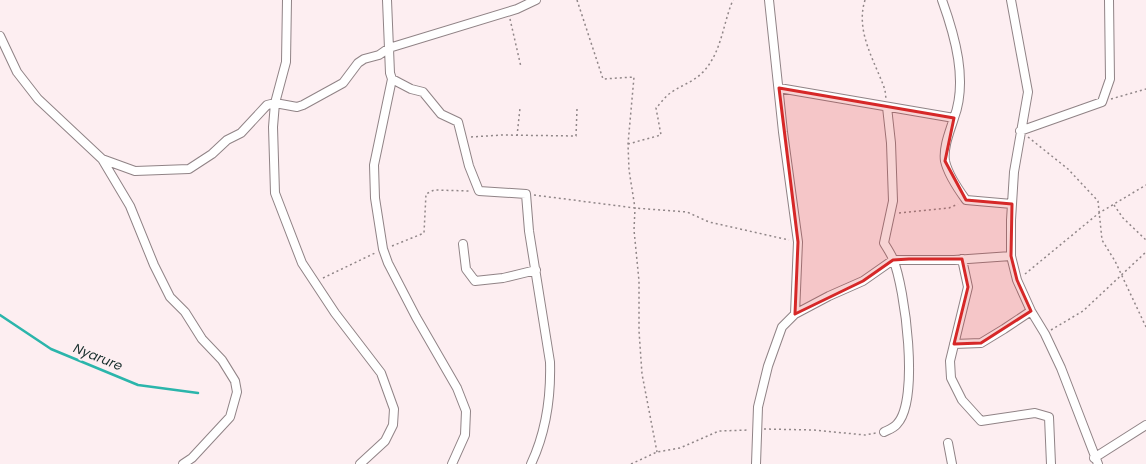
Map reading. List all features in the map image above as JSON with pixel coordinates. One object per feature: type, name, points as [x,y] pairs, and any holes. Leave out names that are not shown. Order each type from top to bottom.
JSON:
[{"type":"street","points":[[287,0],[286,62],[275,103],[273,126],[275,193],[302,263],[335,313],[381,373],[394,409],[393,425],[385,441],[360,464]]},
{"type":"street","points":[[387,0],[392,79],[386,117],[374,165],[375,198],[383,249],[388,263],[416,317],[457,388],[466,411],[465,435],[452,464]]},
{"type":"street","points":[[102,159],[135,171],[189,169],[212,154],[227,140],[241,133],[267,105],[275,103],[297,107],[303,105],[343,83],[358,63],[364,59],[379,55],[389,48],[509,12],[536,0]]},
{"type":"street","points":[[769,0],[783,132],[798,242],[795,314]]},
{"type":"street","points":[[942,0],[952,26],[961,84],[958,106],[947,141],[945,161],[955,184],[966,200],[1012,204]]},
{"type":"street","points":[[1011,0],[1028,92],[1014,172],[1012,204],[1011,256],[1017,280],[1031,311],[1045,334],[1061,368],[1096,461],[1146,425]]},
{"type":"street","points":[[1020,131],[1102,102],[1110,80],[1111,6],[1109,0]]},
{"type":"street","points":[[0,36],[17,72],[38,99],[102,159],[130,206],[154,265],[170,297],[184,312],[202,339],[222,360],[235,381],[237,392],[230,417],[192,458],[183,464]]},
{"type":"street","points":[[392,79],[411,90],[423,92],[441,114],[458,122],[469,166],[479,191],[526,194],[529,231],[550,362],[551,384],[545,424],[531,464]]},
{"type":"street","points":[[779,88],[954,118]]},
{"type":"street","points":[[884,432],[897,424],[903,413],[908,388],[909,337],[893,260],[884,243],[893,201],[891,143],[887,106]]},
{"type":"street","points":[[463,244],[466,269],[475,281],[503,278],[536,270]]},
{"type":"street","points":[[756,464],[758,407],[768,366],[782,327],[795,314],[829,296],[863,281],[893,260],[962,259],[1011,256]]},
{"type":"street","points":[[962,259],[968,287],[950,361],[951,378],[962,400],[981,422],[1035,414],[1049,417],[1050,464]]},
{"type":"street","points":[[954,344],[981,343],[1031,311]]},
{"type":"street","points":[[948,443],[952,464]]},
{"type":"path","points":[[577,0],[603,79],[634,77],[628,144],[629,170],[635,208],[634,230],[639,281],[639,331],[642,374],[657,452]]},
{"type":"path","points":[[628,144],[661,135],[656,108],[668,94],[691,83],[705,70],[724,32],[733,0]]},
{"type":"path","points":[[865,0],[863,8],[863,32],[885,90],[887,106]]},
{"type":"path","points":[[509,12],[521,68]]},
{"type":"path","points":[[1102,102],[1146,89]]},
{"type":"path","points":[[517,136],[520,108]]},
{"type":"path","points":[[463,138],[502,135],[576,136],[577,109]]},
{"type":"path","points":[[1020,131],[1068,169],[1098,201],[1102,240],[1115,261],[1146,327]]},
{"type":"path","points":[[1017,280],[1100,213],[1146,185]]},
{"type":"path","points":[[315,282],[383,249],[424,233],[426,194],[434,190],[479,191]]},
{"type":"path","points":[[526,194],[635,208],[687,212],[710,222],[798,242]]},
{"type":"path","points":[[890,215],[949,208],[966,200]]},
{"type":"path","points":[[1114,205],[1123,218],[1146,240]]},
{"type":"path","points":[[1045,334],[1083,311],[1146,252]]},
{"type":"path","points":[[631,464],[657,452],[680,448],[719,431],[757,429],[814,430],[865,435],[884,432]]},
{"type":"highlighted area","points":[[779,88],[954,118],[945,161],[966,200],[1012,204],[1011,256],[1017,280],[1031,311],[981,343],[954,344],[968,287],[962,259],[909,259],[893,260],[863,281],[795,314],[798,242]]},
{"type":"waterway","name":"Nyarure","points":[[0,315],[51,349],[138,385],[198,393]]}]
